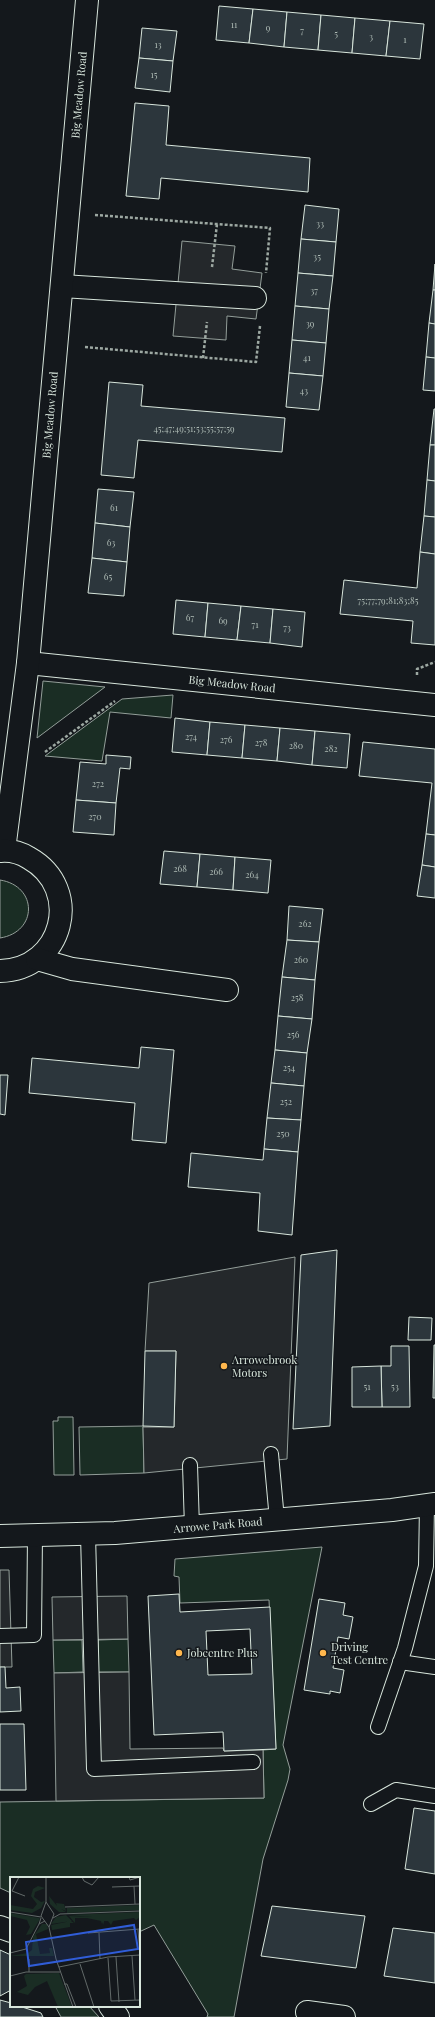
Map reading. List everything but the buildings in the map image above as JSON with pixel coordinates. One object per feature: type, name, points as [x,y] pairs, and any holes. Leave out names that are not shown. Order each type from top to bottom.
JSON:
[{"type":"street","name":"Big Meadow Road","points":[[0,971],[10,971],[37,959],[50,946],[58,930],[61,912],[59,893],[51,876],[38,863],[22,854],[2,851],[28,663],[87,0]]},
{"type":"street","points":[[62,286],[255,298]]},
{"type":"street","name":"Big Meadow Road","points":[[28,663],[435,705]]},
{"type":"street","points":[[37,959],[72,969],[227,990]]},
{"type":"street","name":"Arrowe Park Road","points":[[0,1536],[88,1534],[192,1527],[392,1510],[431,1504]]},
{"type":"street","points":[[0,1927],[10,1931]]},
{"type":"street","points":[[111,2007],[118,2017]]},
{"type":"street","points":[[307,2012],[341,2017]]},
{"type":"lane","points":[[271,1454],[277,1520]]},
{"type":"lane","points":[[190,1465],[192,1527]]},
{"type":"lane","points":[[378,1727],[400,1662],[426,1566],[431,1504]]},
{"type":"lane","points":[[88,1534],[94,1769],[253,1762]]},
{"type":"lane","points":[[0,1636],[34,1635],[35,1535]]},
{"type":"lane","points":[[400,1662],[435,1667]]},
{"type":"lane","points":[[372,1804],[396,1790],[435,1796]]},
{"type":"path","points":[[16,754],[40,756],[121,696],[126,673]]},
{"type":"green space","points":[[43,681],[105,687],[37,738]]},
{"type":"green space","points":[[173,695],[171,718],[110,712],[102,761],[45,756],[122,699]]},
{"type":"green space","points":[[0,880],[12,884],[21,891],[27,899],[28,909],[27,919],[21,927],[12,934],[0,938]]},
{"type":"green space","points":[[58,1417],[73,1417],[74,1475],[54,1475],[53,1421],[58,1421]]},
{"type":"green space","points":[[143,1426],[144,1473],[80,1475],[79,1427]]},
{"type":"green space","points":[[322,1547],[283,1745],[290,1769],[288,1780],[263,1859],[234,2017],[207,2017],[208,2014],[154,1925],[140,1932],[140,1877],[10,1877],[10,1893],[0,1888],[0,1802],[264,1798],[263,1750],[276,1749],[269,1600],[180,1603],[179,1577],[174,1576],[175,1559]]},
{"type":"green space","points":[[128,1639],[129,1672],[98,1672],[98,1640]]},
{"type":"green space","points":[[53,1640],[82,1640],[83,1672],[54,1673]]},
{"type":"green space","points":[[56,2007],[90,2007],[99,2017],[61,2017]]},
{"type":"shaded area","points":[[182,241],[235,246],[232,269],[262,273],[256,319],[227,316],[226,340],[173,336]]},
{"type":"shaded area","points":[[295,1257],[287,1459],[144,1473],[143,1427],[174,1427],[176,1351],[145,1351],[149,1283]]},
{"type":"shaded area","points":[[0,1570],[9,1570],[12,1667],[0,1667]]},
{"type":"shaded area","points":[[127,1596],[128,1639],[53,1640],[52,1597]]},
{"type":"shaded area","points":[[129,1672],[130,1749],[223,1748],[224,1751],[263,1750],[264,1798],[56,1801],[54,1673]]},
{"type":"place","name":"Arrowebrook Motors","points":[[224,1366]]},
{"type":"place","name":"Jobcentre Plus","points":[[179,1653]]},
{"type":"place","name":"Driving Test Centre","points":[[323,1653]]}]
